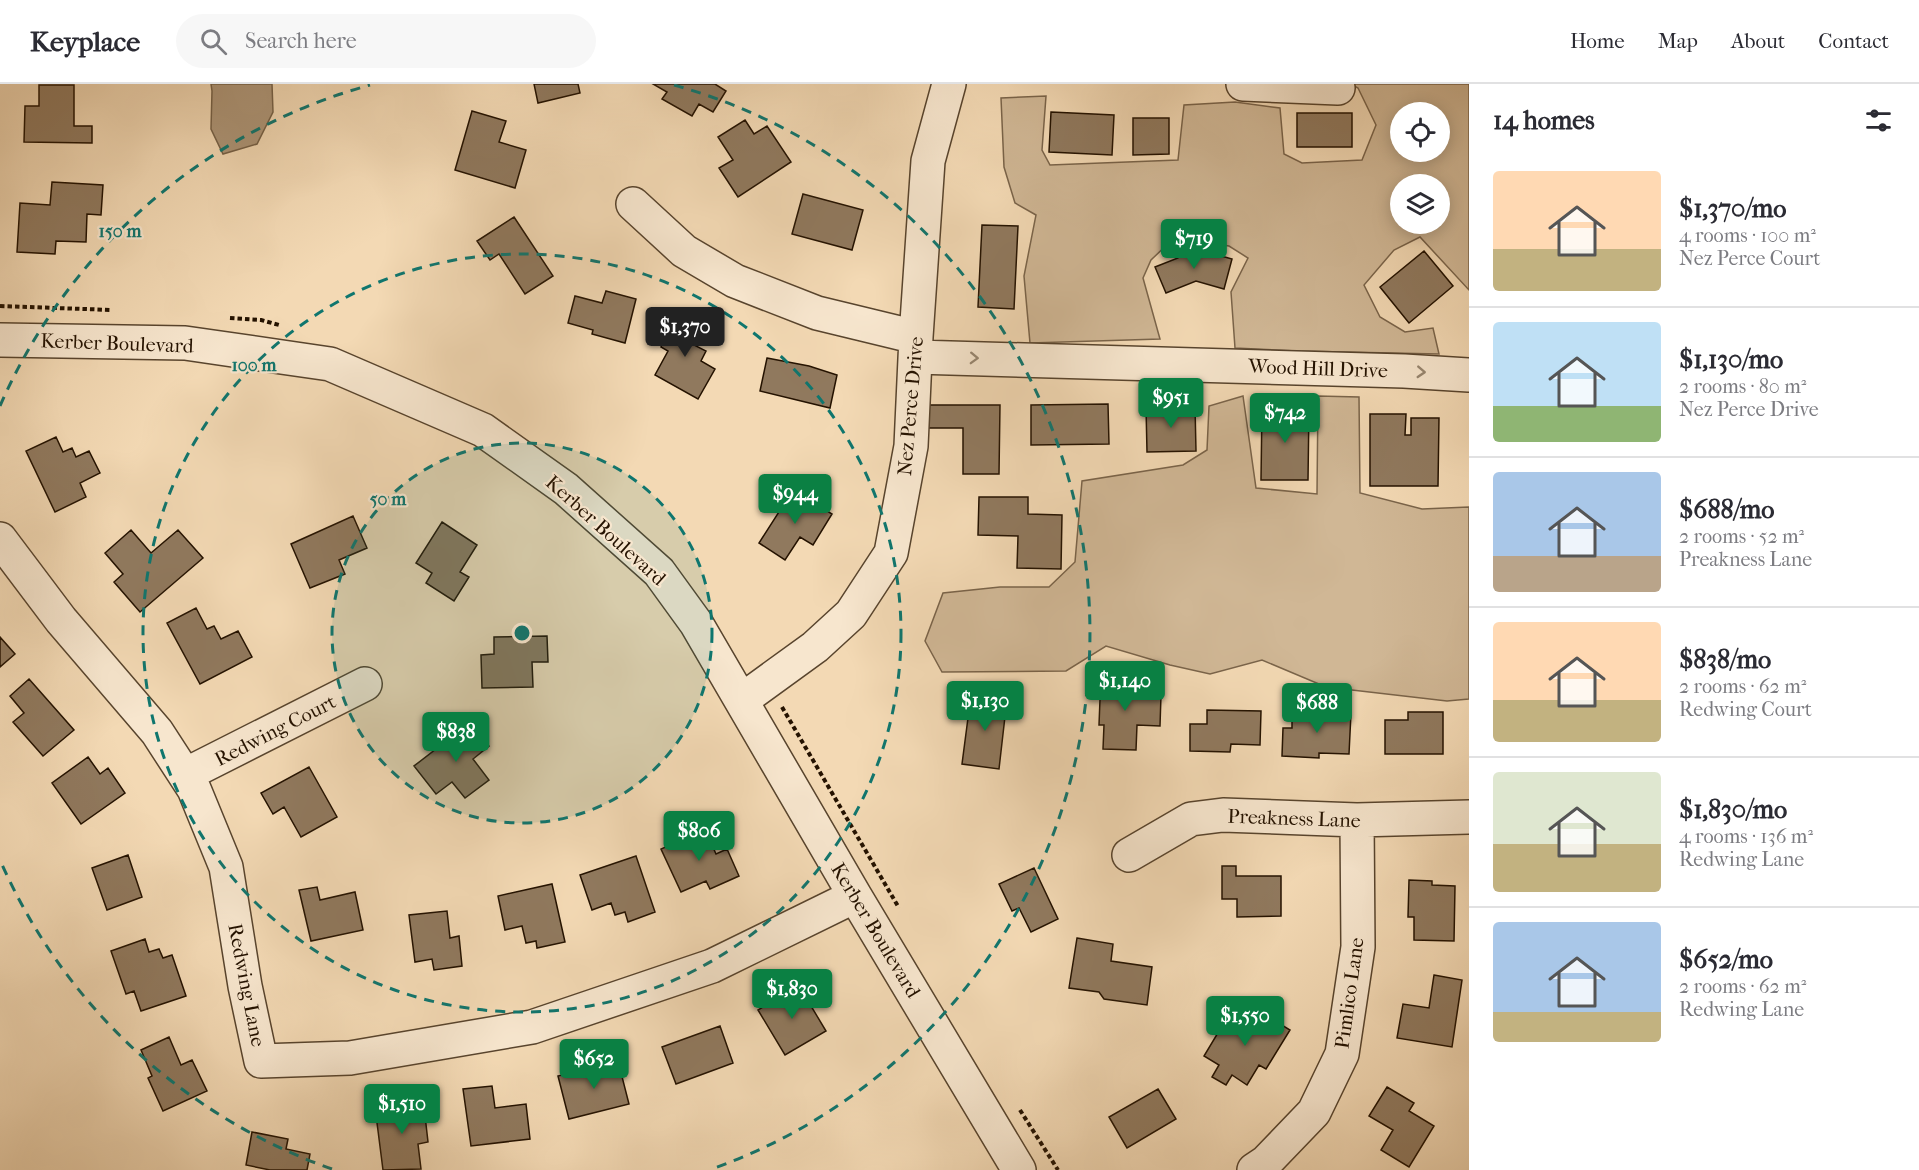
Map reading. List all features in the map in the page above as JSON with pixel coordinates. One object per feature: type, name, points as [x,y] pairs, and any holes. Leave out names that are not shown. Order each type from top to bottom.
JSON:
[{"type":"street","name":"Nez Perce Drive","points":[[755,691],[815,647],[851,614],[891,553],[911,447],[928,161],[949,84]]},
{"type":"street","points":[[1243,84],[1338,88]]},
{"type":"street","name":"Wood Hill Drive","points":[[633,204],[684,251],[735,281],[817,313],[916,347],[1469,375]]},
{"type":"street","name":"Kerber Boulevard","points":[[0,340],[184,343],[330,364],[483,430],[566,489],[659,572],[696,623],[755,691],[855,896],[1019,1170]]},
{"type":"street","name":"Redwing Lane","points":[[0,539],[61,620],[157,732],[194,789],[226,867],[245,986],[261,1060],[350,1058],[532,1027],[712,966],[855,896]]},
{"type":"street","name":"Redwing Court","points":[[185,775],[365,684]]},
{"type":"street","name":"Preakness Lane","points":[[1129,855],[1191,819],[1223,815],[1357,820],[1469,817]]},
{"type":"street","name":"Pimlico Lane","points":[[1254,1170],[1266,1162],[1314,1112],[1342,1054],[1358,947],[1357,820]]},
{"type":"path","points":[[0,306],[112,310]]},
{"type":"path","points":[[227,317],[261,320],[284,326]]},
{"type":"path","points":[[755,691],[904,916]]},
{"type":"path","points":[[1017,1106],[1058,1170]]},
{"type":"shaded area","points":[[211,84],[272,84],[273,112],[257,144],[223,154],[211,129]]},
{"type":"shaded area","points":[[1351,84],[1469,84],[1469,290],[1420,237],[1394,250],[1364,285],[1380,317],[1405,332],[1433,328],[1439,354],[1235,348],[1231,292],[1248,258],[1229,246],[1174,238],[1151,260],[1143,278],[1160,339],[1030,343],[1024,276],[1036,215],[1015,203],[1004,167],[1001,98],[1046,96],[1042,150],[1050,165],[1178,160],[1184,105],[1235,102],[1280,108],[1284,154],[1302,163],[1362,160],[1376,125],[1358,88]]},
{"type":"shaded area","points":[[1243,396],[1256,488],[1317,494],[1318,396],[1359,397],[1360,493],[1422,509],[1469,507],[1469,699],[1447,701],[1326,687],[1262,660],[1210,674],[1106,646],[1066,671],[942,672],[925,641],[943,593],[1000,587],[1049,587],[1075,562],[1082,481],[1183,465],[1207,450],[1209,406]]},
{"type":"building","points":[[534,84],[578,84],[580,93],[538,103]]},
{"type":"building","points":[[653,84],[715,84],[726,91],[713,112],[699,104],[692,116],[662,99],[667,92]]},
{"type":"building","points":[[39,85],[74,85],[74,126],[92,126],[92,143],[24,142],[25,106],[39,106]]},
{"type":"building","points":[[472,111],[506,121],[499,142],[526,150],[515,188],[455,170]]},
{"type":"building","points":[[1051,112],[1114,115],[1112,155],[1049,152]]},
{"type":"building","points":[[1297,113],[1352,113],[1352,147],[1297,147]]},
{"type":"building","points":[[1133,118],[1169,118],[1169,154],[1133,155]]},
{"type":"building","points":[[745,120],[754,134],[767,126],[791,162],[738,197],[719,168],[733,160],[718,137]]},
{"type":"building","points":[[52,182],[103,185],[101,215],[87,214],[86,242],[56,241],[55,254],[17,252],[20,203],[50,205]]},
{"type":"building","points":[[803,194],[863,210],[852,250],[792,234]]},
{"type":"building","points":[[514,217],[553,276],[525,294],[499,254],[490,260],[477,241]]},
{"type":"building","points":[[982,225],[1018,226],[1014,309],[978,307]]},
{"type":"building","points":[[1182,245],[1232,259],[1224,289],[1196,281],[1166,293],[1155,267],[1178,258]]},
{"type":"building","points":[[1424,251],[1453,286],[1409,323],[1380,287]]},
{"type":"building","points":[[606,291],[636,299],[625,343],[592,334],[593,330],[568,323],[575,296],[602,303]]},
{"type":"building","points":[[679,313],[704,327],[694,345],[706,351],[701,361],[715,369],[698,399],[655,375],[668,351],[661,347]]},
{"type":"building","points":[[767,358],[809,366],[837,375],[830,408],[760,391]]},
{"type":"building","points":[[1108,404],[1109,444],[1031,445],[1031,405]]},
{"type":"building","points":[[924,405],[1000,405],[999,474],[963,474],[963,428],[924,428]]},
{"type":"building","points":[[1195,406],[1196,451],[1147,452],[1146,407]]},
{"type":"building","points":[[1262,407],[1309,407],[1308,480],[1261,480]]},
{"type":"building","points":[[1370,414],[1406,414],[1405,435],[1411,435],[1411,418],[1439,418],[1438,486],[1370,486]]},
{"type":"building","points":[[56,437],[63,452],[72,448],[76,457],[89,451],[100,473],[80,483],[86,497],[55,512],[26,451]]},
{"type":"building","points":[[793,490],[832,514],[813,545],[800,537],[785,560],[759,543]]},
{"type":"building","points":[[979,497],[1028,497],[1028,514],[1062,515],[1061,569],[1017,568],[1018,536],[978,535]]},
{"type":"building","points":[[353,516],[367,548],[339,560],[345,574],[310,588],[291,544]]},
{"type":"building","points":[[442,522],[477,545],[460,572],[469,577],[454,601],[426,583],[432,573],[416,563]]},
{"type":"building","points":[[131,530],[151,553],[178,530],[203,558],[140,612],[114,582],[123,574],[105,553]]},
{"type":"building","points":[[196,608],[207,629],[214,626],[221,639],[238,631],[252,657],[200,684],[167,623]]},
{"type":"building","points":[[547,636],[548,662],[532,662],[533,687],[482,688],[481,655],[494,654],[494,637]]},
{"type":"building","points":[[0,637],[15,654],[0,667]]},
{"type":"building","points":[[1101,674],[1129,675],[1129,694],[1161,695],[1160,726],[1137,725],[1136,750],[1103,749],[1104,725],[1099,725]]},
{"type":"building","points":[[29,679],[74,730],[43,756],[13,722],[24,713],[10,696]]},
{"type":"building","points":[[971,695],[1007,699],[999,769],[962,764]]},
{"type":"building","points":[[1207,710],[1261,711],[1260,745],[1231,744],[1230,752],[1190,751],[1190,724],[1207,724]]},
{"type":"building","points":[[1292,711],[1351,713],[1349,754],[1319,753],[1319,758],[1282,756],[1283,728],[1292,728]]},
{"type":"building","points":[[1408,712],[1443,712],[1443,754],[1385,754],[1385,720],[1408,720]]},
{"type":"building","points":[[471,722],[489,746],[473,759],[489,780],[465,798],[452,782],[436,794],[414,766]]},
{"type":"building","points":[[88,757],[100,774],[108,768],[125,793],[81,824],[52,783]]},
{"type":"building","points":[[309,767],[337,817],[301,837],[284,807],[273,814],[261,793]]},
{"type":"building","points":[[705,829],[716,854],[727,849],[739,876],[710,889],[706,881],[681,892],[661,849]]},
{"type":"building","points":[[128,855],[142,897],[107,910],[92,868]]},
{"type":"building","points":[[636,856],[655,912],[628,922],[625,912],[615,915],[611,903],[592,910],[580,875]]},
{"type":"building","points":[[1222,866],[1236,866],[1236,876],[1281,876],[1281,916],[1237,917],[1237,899],[1222,899]]},
{"type":"building","points":[[1034,868],[1058,919],[1031,932],[1019,908],[1012,911],[999,884]]},
{"type":"building","points":[[1409,880],[1432,881],[1432,885],[1455,886],[1454,941],[1414,940],[1414,917],[1408,917]]},
{"type":"building","points":[[552,884],[565,942],[537,948],[536,941],[526,943],[522,926],[505,930],[498,896]]},
{"type":"building","points":[[317,887],[320,900],[355,892],[363,930],[311,941],[299,890]]},
{"type":"building","points":[[447,911],[450,938],[459,936],[462,966],[434,970],[432,959],[415,962],[409,915]]},
{"type":"building","points":[[1077,938],[1113,944],[1111,961],[1152,967],[1147,1005],[1104,999],[1099,992],[1069,988]]},
{"type":"building","points":[[145,939],[149,952],[159,949],[163,958],[172,955],[186,996],[141,1011],[134,991],[126,994],[111,951]]},
{"type":"building","points":[[1434,975],[1462,980],[1452,1047],[1397,1038],[1403,1004],[1429,1008]]},
{"type":"building","points":[[799,986],[826,1031],[785,1055],[758,1010]]},
{"type":"building","points":[[1257,1010],[1290,1030],[1266,1069],[1259,1065],[1247,1085],[1232,1075],[1226,1085],[1212,1077],[1219,1065],[1204,1056],[1228,1016],[1247,1027]]},
{"type":"building","points":[[720,1026],[733,1063],[676,1084],[662,1047]]},
{"type":"building","points":[[169,1037],[181,1065],[192,1060],[207,1091],[163,1111],[148,1078],[152,1076],[141,1050]]},
{"type":"building","points":[[618,1061],[629,1104],[569,1119],[558,1076]]},
{"type":"building","points":[[492,1086],[495,1108],[526,1104],[530,1139],[471,1146],[463,1089]]},
{"type":"building","points":[[1387,1087],[1414,1103],[1409,1111],[1434,1126],[1409,1167],[1381,1150],[1393,1130],[1369,1116]]},
{"type":"building","points":[[1158,1089],[1176,1119],[1127,1148],[1109,1117]]},
{"type":"building","points":[[423,1098],[428,1142],[418,1144],[421,1169],[383,1170],[376,1115],[390,1114],[388,1102]]},
{"type":"building","points":[[252,1132],[288,1139],[286,1149],[310,1154],[307,1170],[270,1170],[246,1165]]}]
